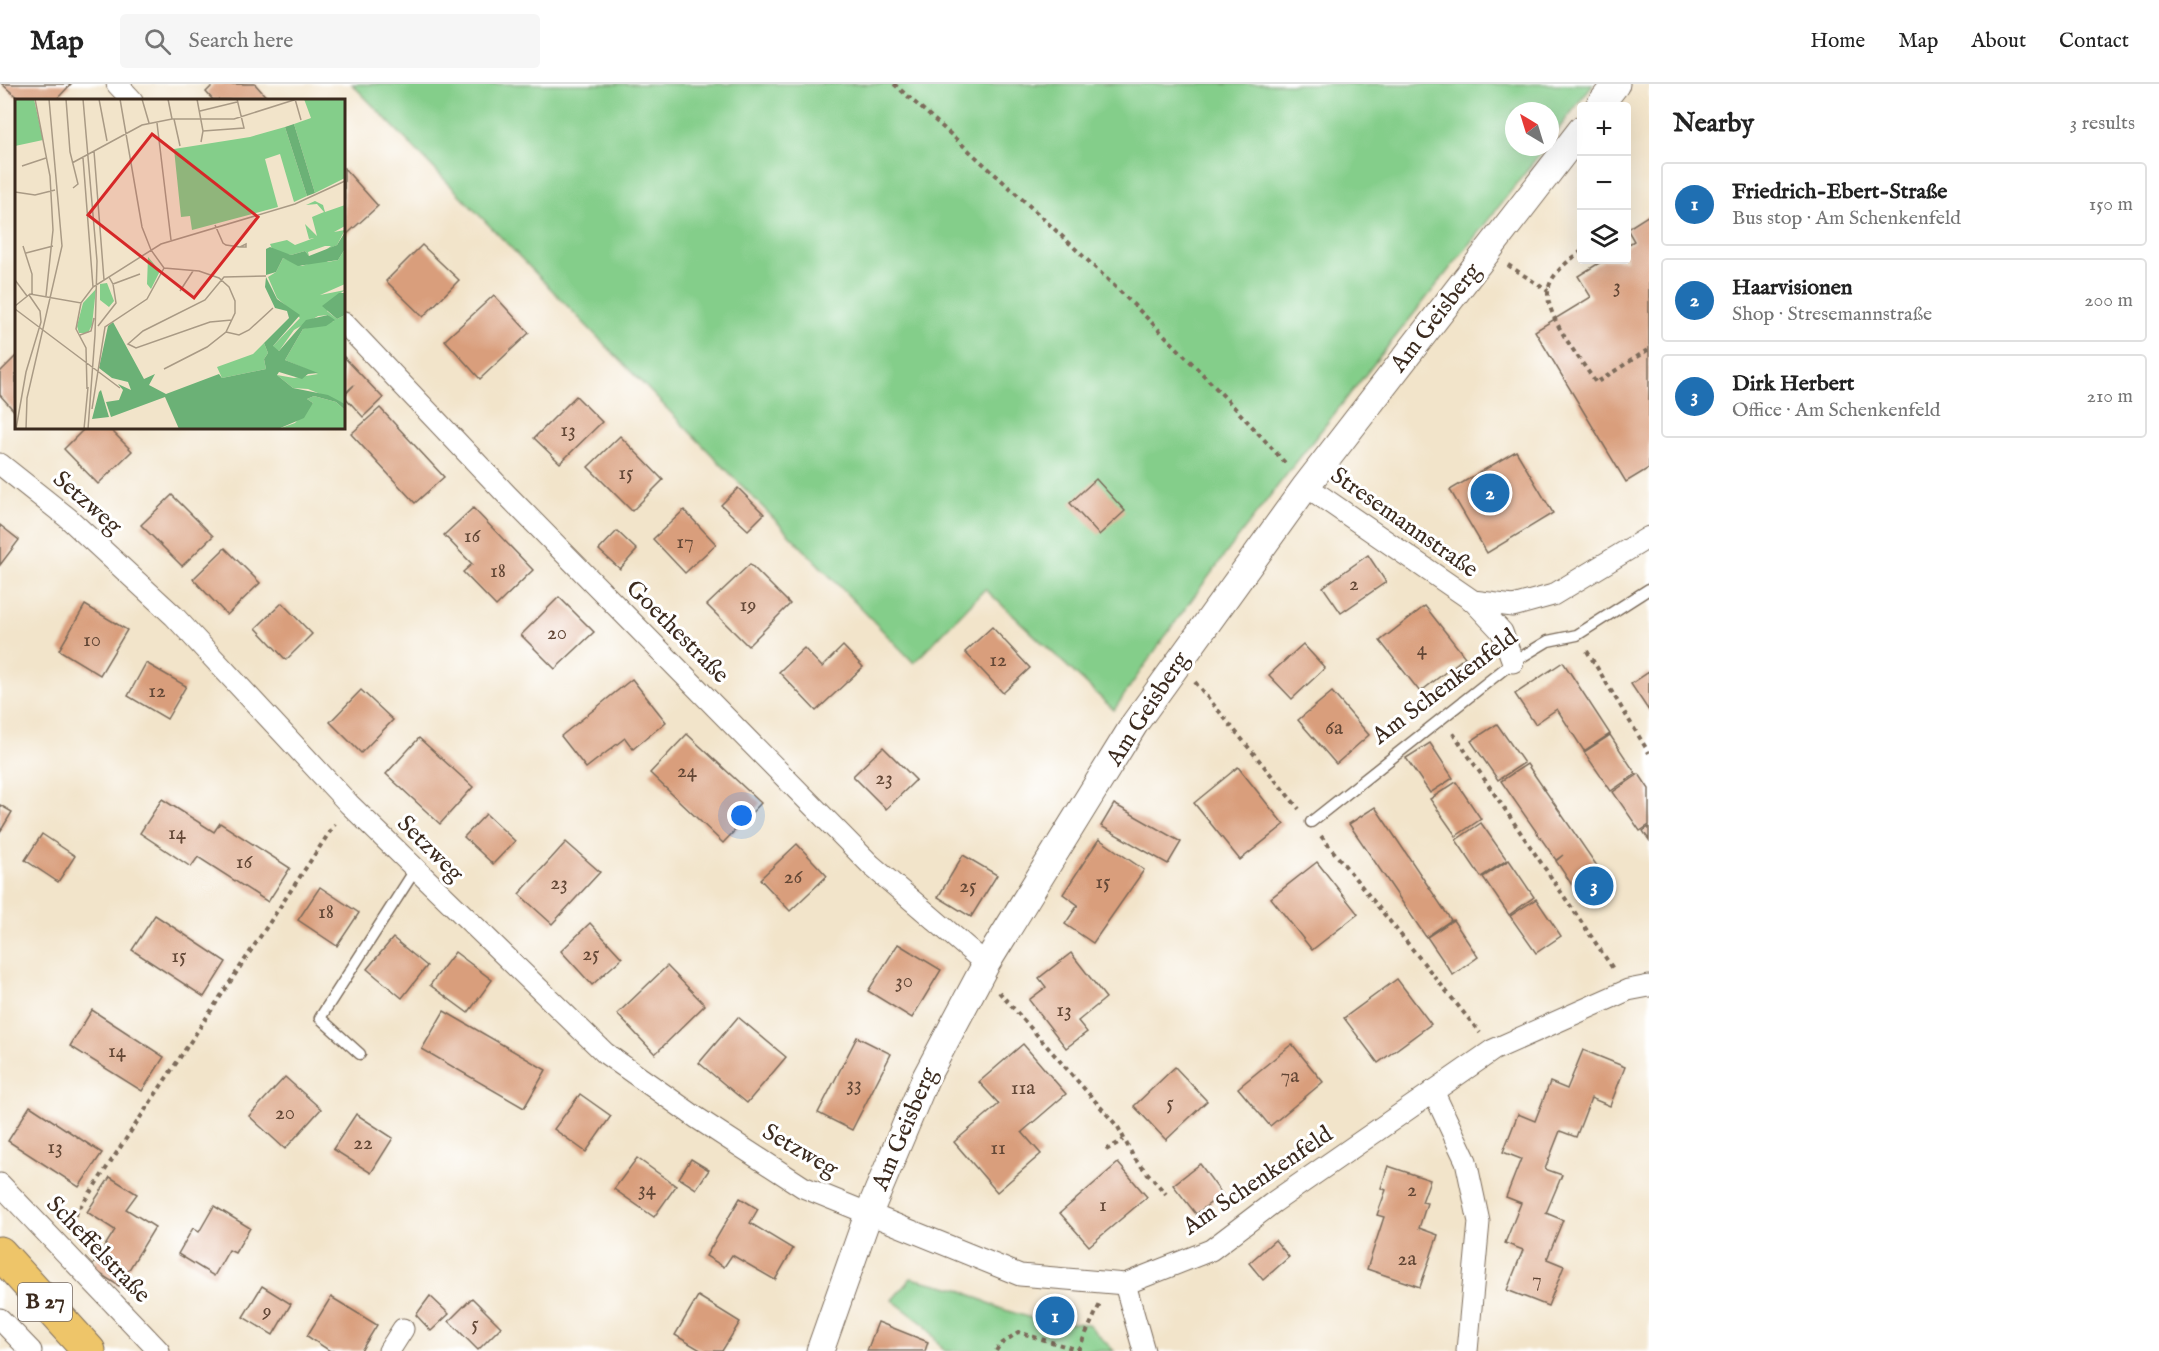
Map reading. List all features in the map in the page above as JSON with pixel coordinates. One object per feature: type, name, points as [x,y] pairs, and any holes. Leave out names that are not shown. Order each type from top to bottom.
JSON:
[{"type":"main road","name":"B 27","points":[[0,1253],[89,1351]]},
{"type":"street","points":[[117,84],[131,99]]},
{"type":"street","points":[[1602,102],[1616,84]]},
{"type":"street","name":"Am Geisberg","points":[[820,1351],[868,1215],[926,1077],[984,968],[1135,723],[1306,486],[1577,134]]},
{"type":"street","name":"Goethestraße","points":[[345,324],[507,495],[871,865],[984,968]]},
{"type":"street","name":"Setzweg","points":[[0,464],[68,518],[174,616],[349,804],[605,1053],[697,1118],[803,1187],[868,1215]]},
{"type":"street","name":"Stresemannstraße","points":[[1306,486],[1473,602],[1502,632],[1513,662]]},
{"type":"street","name":"Stresemannstraße","points":[[1473,602],[1513,606],[1553,595],[1649,537]]},
{"type":"street","name":"Am Schenkenfeld","points":[[868,1215],[1020,1275],[1117,1284],[1211,1250],[1493,1050],[1628,990],[1649,986]]},
{"type":"street","points":[[1433,1091],[1466,1161],[1479,1222],[1467,1351]]},
{"type":"street","name":"Scheffelstraße","points":[[0,1184],[159,1351]]},
{"type":"street","points":[[1117,1284],[1144,1351]]},
{"type":"street","points":[[0,1318],[31,1351]]},
{"type":"street","points":[[389,1351],[403,1329]]},
{"type":"lane","name":"Am Schenkenfeld","points":[[1311,822],[1513,662],[1548,641],[1577,635],[1649,589]]},
{"type":"lane","points":[[360,1054],[320,1018],[415,870]]},
{"type":"path","points":[[894,84],[1026,201],[1238,410],[1306,486]]},
{"type":"path","points":[[1488,252],[1548,291]]},
{"type":"path","points":[[1577,254],[1564,263],[1548,291],[1551,311],[1596,383],[1649,349]]},
{"type":"path","points":[[1587,652],[1649,753]]},
{"type":"path","points":[[1178,661],[1283,789]]},
{"type":"path","points":[[1455,736],[1628,990]]},
{"type":"path","points":[[56,1244],[349,804]]},
{"type":"path","points":[[1347,870],[1419,954],[1474,1024]]},
{"type":"path","points":[[984,968],[1118,1127],[1134,1158],[1166,1194]]},
{"type":"path","points":[[1106,1150],[1123,1140]]},
{"type":"path","points":[[996,1351],[1000,1345],[1018,1332],[1080,1350],[1117,1284]]},
{"type":"green space","points":[[352,84],[1593,84],[1559,128],[1559,102],[1505,102],[1505,156],[1538,156],[1270,495],[1114,710],[985,589],[914,663]]},
{"type":"green space","points":[[911,1278],[959,1289],[999,1308],[1040,1321],[1088,1324],[1114,1351],[944,1351],[925,1325],[892,1300]]},
{"type":"building","points":[[2,84],[71,84],[57,99],[19,99]]},
{"type":"building","points":[[214,84],[255,84],[268,99],[212,99],[206,92]]},
{"type":"building","points":[[345,169],[378,206],[345,236]]},
{"type":"building","points":[[1649,215],[1649,468],[1626,482],[1535,331],[1591,297],[1578,276],[1598,264],[1631,264],[1631,243],[1634,241],[1631,236],[1631,226]]},
{"type":"building","points":[[422,245],[459,280],[423,317],[386,281]]},
{"type":"building","points":[[494,295],[529,333],[480,379],[445,340]]},
{"type":"building","points":[[15,357],[15,412],[0,395],[0,372]]},
{"type":"building","points":[[345,358],[383,398],[363,417],[345,397],[354,385],[345,393]]},
{"type":"building","points":[[576,396],[602,422],[560,463],[534,438]]},
{"type":"building","points":[[380,408],[444,477],[415,503],[351,434]]},
{"type":"building","points":[[84,429],[110,429],[132,451],[98,484],[64,449]]},
{"type":"building","points":[[620,436],[663,480],[632,511],[588,467]]},
{"type":"building","points":[[1516,451],[1553,513],[1487,553],[1450,490]]},
{"type":"building","points":[[1096,479],[1125,511],[1099,535],[1070,503]]},
{"type":"building","points":[[738,488],[764,514],[748,530],[721,505]]},
{"type":"building","points":[[172,495],[213,536],[182,566],[141,525]]},
{"type":"building","points":[[473,508],[533,570],[496,606],[463,572],[472,564],[444,535]]},
{"type":"building","points":[[684,510],[716,544],[685,573],[653,539]]},
{"type":"building","points":[[0,525],[19,540],[0,565]]},
{"type":"building","points":[[617,531],[637,550],[620,569],[599,550]]},
{"type":"building","points":[[225,548],[260,583],[227,615],[193,579]]},
{"type":"building","points":[[1368,555],[1386,582],[1341,613],[1323,587]]},
{"type":"building","points":[[750,564],[790,604],[748,646],[707,605]]},
{"type":"building","points":[[559,597],[594,632],[555,669],[521,635]]},
{"type":"building","points":[[282,603],[312,634],[286,660],[256,628]]},
{"type":"building","points":[[85,605],[127,630],[100,675],[59,650]]},
{"type":"building","points":[[1425,606],[1465,657],[1420,692],[1380,641]]},
{"type":"building","points":[[992,627],[1030,668],[1003,693],[965,652]]},
{"type":"building","points":[[1303,644],[1325,668],[1292,699],[1269,675]]},
{"type":"building","points":[[843,646],[863,667],[816,711],[779,672],[804,648],[822,667]]},
{"type":"building","points":[[1563,662],[1610,734],[1584,751],[1557,709],[1535,724],[1515,694]]},
{"type":"building","points":[[146,663],[186,686],[167,719],[128,696]]},
{"type":"building","points":[[1649,672],[1649,711],[1631,684]]},
{"type":"building","points":[[632,679],[666,722],[633,749],[625,738],[586,768],[561,736]]},
{"type":"building","points":[[361,690],[393,720],[361,753],[330,722]]},
{"type":"building","points":[[1332,692],[1369,735],[1336,764],[1298,720]]},
{"type":"building","points":[[1497,724],[1524,763],[1498,780],[1471,741]]},
{"type":"building","points":[[687,734],[761,803],[723,843],[650,773]]},
{"type":"building","points":[[1610,735],[1636,774],[1611,791],[1584,752]]},
{"type":"building","points":[[419,738],[473,787],[440,824],[386,774]]},
{"type":"building","points":[[1430,743],[1453,778],[1430,793],[1406,758]]},
{"type":"building","points":[[883,747],[916,780],[886,809],[853,776]]},
{"type":"building","points":[[1527,764],[1608,882],[1582,900],[1556,861],[1563,855],[1556,860],[1501,781]]},
{"type":"building","points":[[1238,767],[1284,825],[1240,860],[1194,803]]},
{"type":"building","points":[[1639,774],[1649,789],[1649,825],[1640,831],[1613,792]]},
{"type":"building","points":[[1456,782],[1481,819],[1456,836],[1430,799]]},
{"type":"building","points":[[162,799],[214,832],[220,823],[290,868],[268,902],[198,857],[191,867],[140,833]]},
{"type":"building","points":[[1114,804],[1181,842],[1168,864],[1101,826]]},
{"type":"building","points":[[0,805],[12,812],[0,832]]},
{"type":"building","points":[[1375,807],[1451,920],[1426,937],[1349,824]]},
{"type":"building","points":[[486,814],[515,841],[493,864],[464,837]]},
{"type":"building","points":[[1481,823],[1507,860],[1481,877],[1456,840]]},
{"type":"building","points":[[1649,827],[1649,840],[1643,831]]},
{"type":"building","points":[[42,834],[75,856],[58,882],[25,860]]},
{"type":"building","points":[[1099,839],[1144,870],[1093,943],[1065,924],[1078,905],[1063,894]]},
{"type":"building","points":[[566,842],[600,872],[552,924],[519,894]]},
{"type":"building","points":[[797,844],[827,876],[790,911],[760,879]]},
{"type":"building","points":[[963,855],[997,875],[971,917],[938,897]]},
{"type":"building","points":[[1509,860],[1534,897],[1509,915],[1483,877]]},
{"type":"building","points":[[1317,862],[1358,914],[1312,950],[1271,898]]},
{"type":"building","points":[[320,887],[359,913],[337,946],[298,920]]},
{"type":"building","points":[[1536,899],[1561,936],[1536,953],[1510,916]]},
{"type":"building","points":[[155,915],[226,962],[204,997],[132,950]]},
{"type":"building","points":[[1453,920],[1478,957],[1453,975],[1427,937]]},
{"type":"building","points":[[590,923],[622,958],[592,985],[561,951]]},
{"type":"building","points":[[393,938],[427,966],[402,998],[367,969]]},
{"type":"building","points":[[898,944],[941,970],[912,1018],[868,991]]},
{"type":"building","points":[[455,952],[492,980],[468,1013],[430,985]]},
{"type":"building","points":[[1071,953],[1106,998],[1078,1021],[1087,1032],[1066,1048],[1029,1000],[1046,987],[1039,978]]},
{"type":"building","points":[[667,966],[705,1005],[655,1054],[617,1014]]},
{"type":"building","points":[[1397,979],[1431,1024],[1378,1063],[1344,1018]]},
{"type":"building","points":[[92,1010],[164,1057],[142,1091],[70,1046]]},
{"type":"building","points":[[444,1011],[546,1070],[524,1108],[422,1049]]},
{"type":"building","points":[[738,1017],[786,1057],[747,1103],[699,1063]]},
{"type":"building","points":[[857,1037],[891,1054],[852,1130],[818,1113]]},
{"type":"building","points":[[1023,1044],[1066,1094],[1022,1132],[1041,1154],[997,1192],[954,1142],[999,1104],[979,1082]]},
{"type":"building","points":[[1292,1044],[1323,1082],[1270,1126],[1238,1088]]},
{"type":"building","points":[[1583,1050],[1625,1067],[1610,1106],[1591,1098],[1576,1137],[1560,1131],[1545,1169],[1562,1175],[1546,1213],[1563,1220],[1547,1259],[1564,1266],[1548,1306],[1507,1290],[1523,1250],[1505,1243],[1521,1203],[1506,1197],[1521,1159],[1503,1152],[1518,1114],[1535,1121],[1550,1082],[1567,1089]]},
{"type":"building","points":[[1175,1067],[1207,1101],[1166,1140],[1134,1106]]},
{"type":"building","points":[[285,1077],[321,1109],[285,1149],[249,1116]]},
{"type":"building","points":[[580,1094],[611,1116],[586,1152],[554,1129]]},
{"type":"building","points":[[30,1106],[102,1153],[79,1187],[8,1141]]},
{"type":"building","points":[[356,1114],[393,1138],[371,1173],[333,1149]]},
{"type":"building","points":[[637,1158],[676,1186],[654,1217],[614,1189]]},
{"type":"building","points":[[691,1159],[709,1170],[696,1189],[679,1178]]},
{"type":"building","points":[[1118,1163],[1147,1197],[1089,1246],[1060,1213]]},
{"type":"building","points":[[1200,1164],[1222,1194],[1196,1214],[1173,1185]]},
{"type":"building","points":[[1388,1166],[1430,1180],[1422,1202],[1427,1203],[1419,1228],[1438,1235],[1420,1287],[1367,1269],[1384,1217],[1377,1215],[1386,1190],[1381,1188]]},
{"type":"building","points":[[110,1177],[137,1194],[126,1209],[155,1227],[119,1286],[91,1268],[115,1230],[87,1212]]},
{"type":"building","points":[[740,1198],[758,1209],[750,1223],[793,1249],[775,1280],[732,1255],[724,1267],[706,1256]]},
{"type":"building","points":[[214,1206],[250,1228],[235,1253],[229,1250],[214,1276],[178,1254],[193,1228],[199,1232]]},
{"type":"building","points":[[1275,1240],[1289,1257],[1263,1280],[1249,1263]]},
{"type":"building","points":[[262,1286],[291,1304],[273,1335],[243,1317]]},
{"type":"building","points":[[430,1296],[449,1314],[431,1331],[416,1315]]},
{"type":"building","points":[[698,1296],[740,1322],[722,1351],[702,1351],[675,1335]]},
{"type":"building","points":[[331,1297],[377,1325],[361,1351],[330,1351],[307,1336]]},
{"type":"building","points":[[472,1298],[501,1327],[478,1350],[449,1321]]},
{"type":"building","points":[[878,1322],[928,1342],[925,1351],[867,1351]]},
{"type":"place","name":"Haarvisionen","points":[[1490,493]]},
{"type":"place","name":"Dirk Herbert","points":[[1594,886]]},
{"type":"place","name":"Friedrich-Ebert-Straße","points":[[1055,1316]]}]
